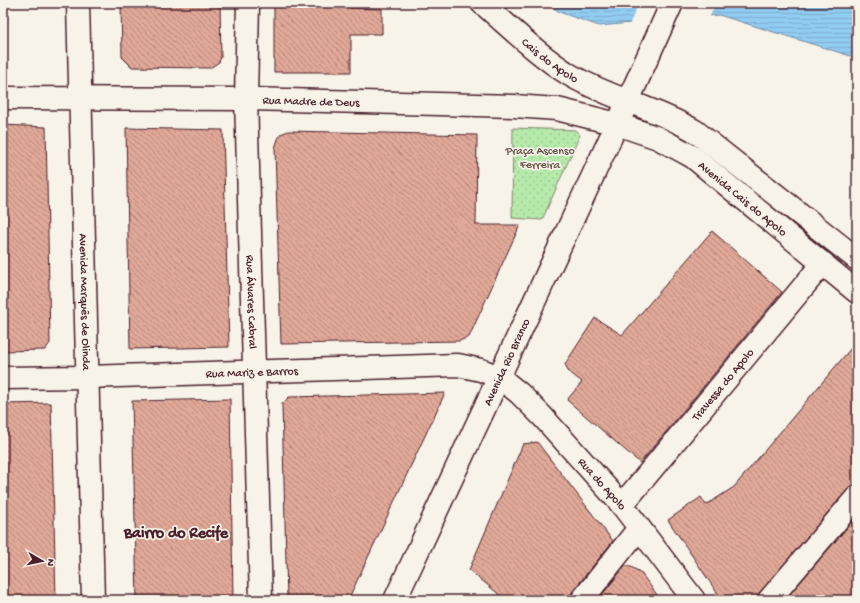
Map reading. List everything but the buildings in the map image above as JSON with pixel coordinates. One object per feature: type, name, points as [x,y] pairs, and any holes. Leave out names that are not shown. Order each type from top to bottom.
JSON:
[{"type":"street","name":"Avenida Marquês de Olinda","points":[[78,3],[93,600]]},
{"type":"street","name":"Rua Álvares Cabral","points":[[248,3],[246,99],[261,600]]},
{"type":"street","name":"Cais do Apolo","points":[[482,3],[542,55],[570,75],[628,101]]},
{"type":"street","name":"Avenida Rio Branco","points":[[395,600],[628,101],[650,48],[672,3]]},
{"type":"street","name":"Rua Madre de Deus","points":[[3,98],[246,99],[538,107],[557,109],[617,124]]},
{"type":"street","name":"Avenida Cais do Apolo","points":[[628,101],[671,117],[708,140],[857,259]]},
{"type":"street","name":"Avenida Cais do Apolo","points":[[617,124],[658,138],[692,157],[857,292]]},
{"type":"street","name":"Travessa do Apolo","points":[[622,505],[823,263]]},
{"type":"street","name":"Rua Mariz e Barros","points":[[3,378],[87,377],[458,365],[481,370],[499,377]]},
{"type":"street","name":"Rua do Apolo","points":[[499,377],[519,393],[542,416],[622,505],[694,600]]},
{"type":"street","points":[[769,600],[857,497]]},
{"type":"street","points":[[582,600],[639,528]]},
{"type":"green space","name":"Praça Ascenso Ferreira","points":[[513,128],[575,130],[580,135],[542,220],[512,218]]},
{"type":"water","points":[[548,3],[857,3],[857,58],[719,15],[599,26],[559,12]]},
{"type":"pier","points":[[639,3],[716,3],[709,18],[629,25]]},
{"type":"district","name":"Bairro do Recife","points":[[176,531]]}]
